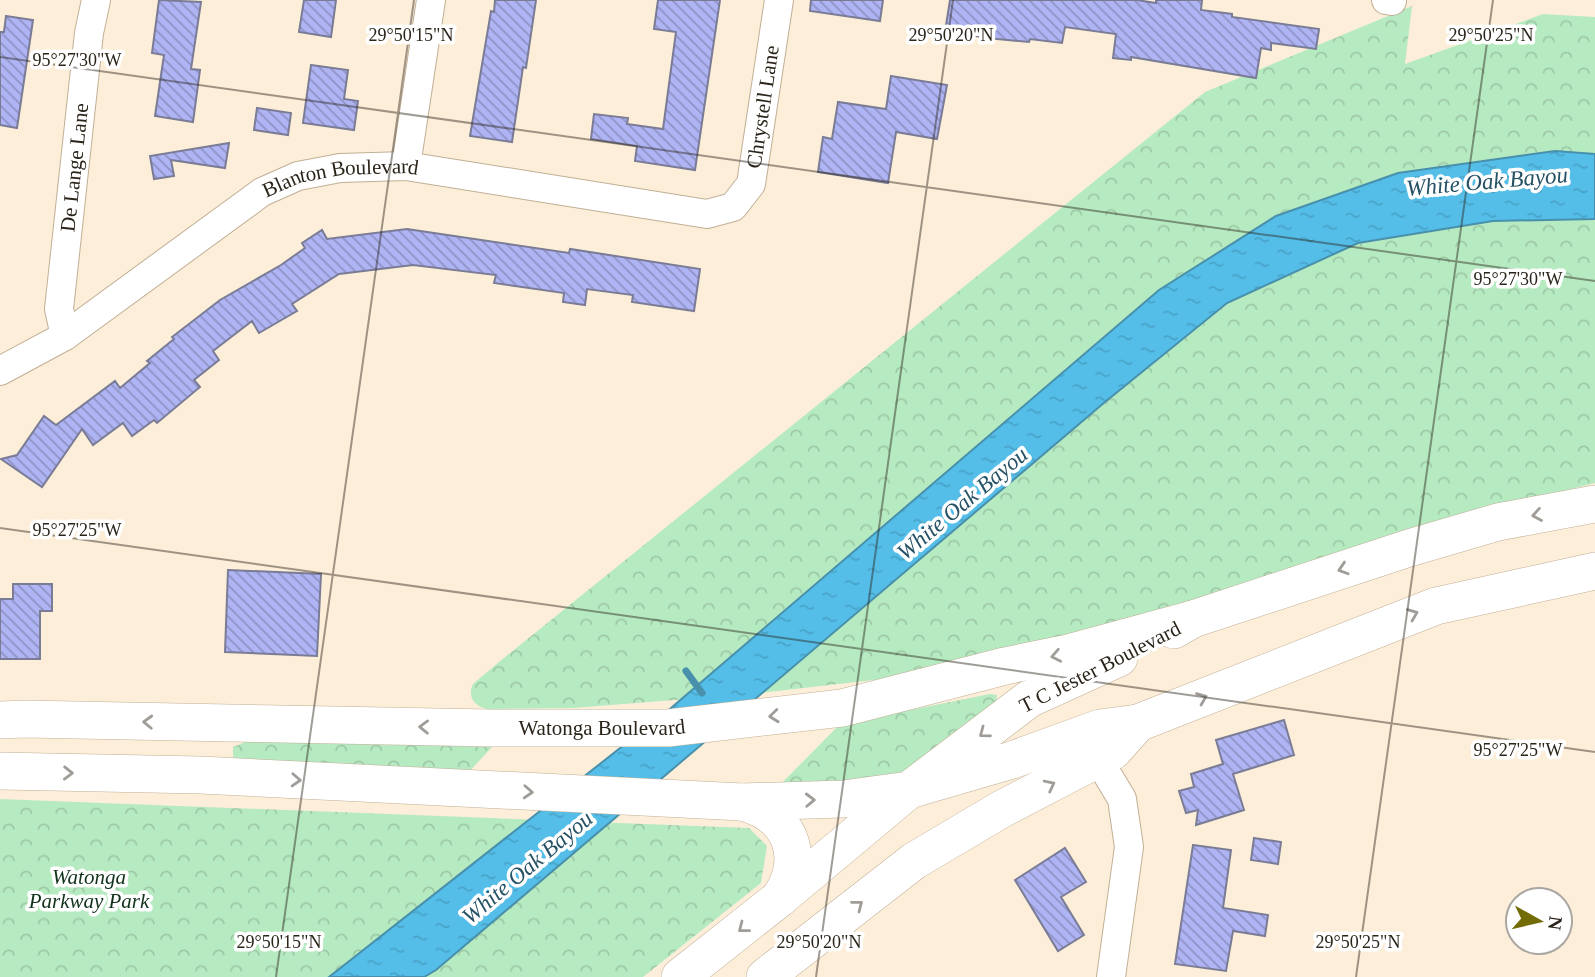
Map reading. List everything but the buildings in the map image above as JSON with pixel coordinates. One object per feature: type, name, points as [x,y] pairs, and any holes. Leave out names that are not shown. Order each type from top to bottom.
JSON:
[{"type":"main road","name":"T C Jester Boulevard","points":[[680,977],[909,790],[1029,699],[1147,646],[1193,619],[1409,548],[1498,522],[1595,504]]},
{"type":"main road","points":[[0,771],[200,775],[742,802],[843,799],[909,790],[1012,760],[1100,728],[1138,723],[1436,606],[1595,571]]},
{"type":"main road","name":"Watonga Boulevard","points":[[0,720],[492,729],[668,728],[842,708],[1005,666],[1068,653],[1193,619]]},
{"type":"main road","points":[[200,775],[201,723]]},
{"type":"main road","points":[[765,977],[914,861],[1000,810],[1113,751],[1138,723]]},
{"type":"main road","points":[[742,802],[768,812],[778,821],[792,845],[792,873],[780,898]]},
{"type":"street","name":"De Lange Lane","points":[[65,336],[59,309],[89,33],[96,0]]},
{"type":"street","points":[[406,166],[431,0]]},
{"type":"street","name":"Chrystell Lane","points":[[733,207],[751,184],[779,0]]},
{"type":"street","points":[[1386,0],[1392,1]]},
{"type":"street","name":"Blanton Boulevard","points":[[0,371],[65,336],[262,192],[298,176],[340,169],[406,166],[706,214],[733,207]]},
{"type":"street","points":[[1098,760],[1122,799],[1129,847],[1111,977]]},
{"type":"green space","points":[[1412,6],[1405,64],[1543,14],[1595,17],[1595,483],[1524,501],[1223,597],[926,674],[750,694],[573,708],[487,709],[478,706],[473,700],[473,684],[499,662],[1205,92]]},
{"type":"green space","points":[[990,694],[997,695],[996,703],[897,783],[777,788],[840,724]]},
{"type":"green space","points":[[250,740],[492,747],[467,774],[237,760],[233,757],[233,747]]},
{"type":"green space","name":"Watonga Parkway Park","points":[[0,799],[749,828],[767,846],[761,883],[643,977],[0,977]]},
{"type":"water","name":"White Oak Bayou","points":[[1555,151],[1595,154],[1595,219],[1493,221],[1358,243],[1227,303],[1105,402],[436,970],[424,977],[329,977],[671,708],[1159,290],[1276,216],[1398,173]]},
{"type":"waterway","points":[[686,671],[702,693]]}]
